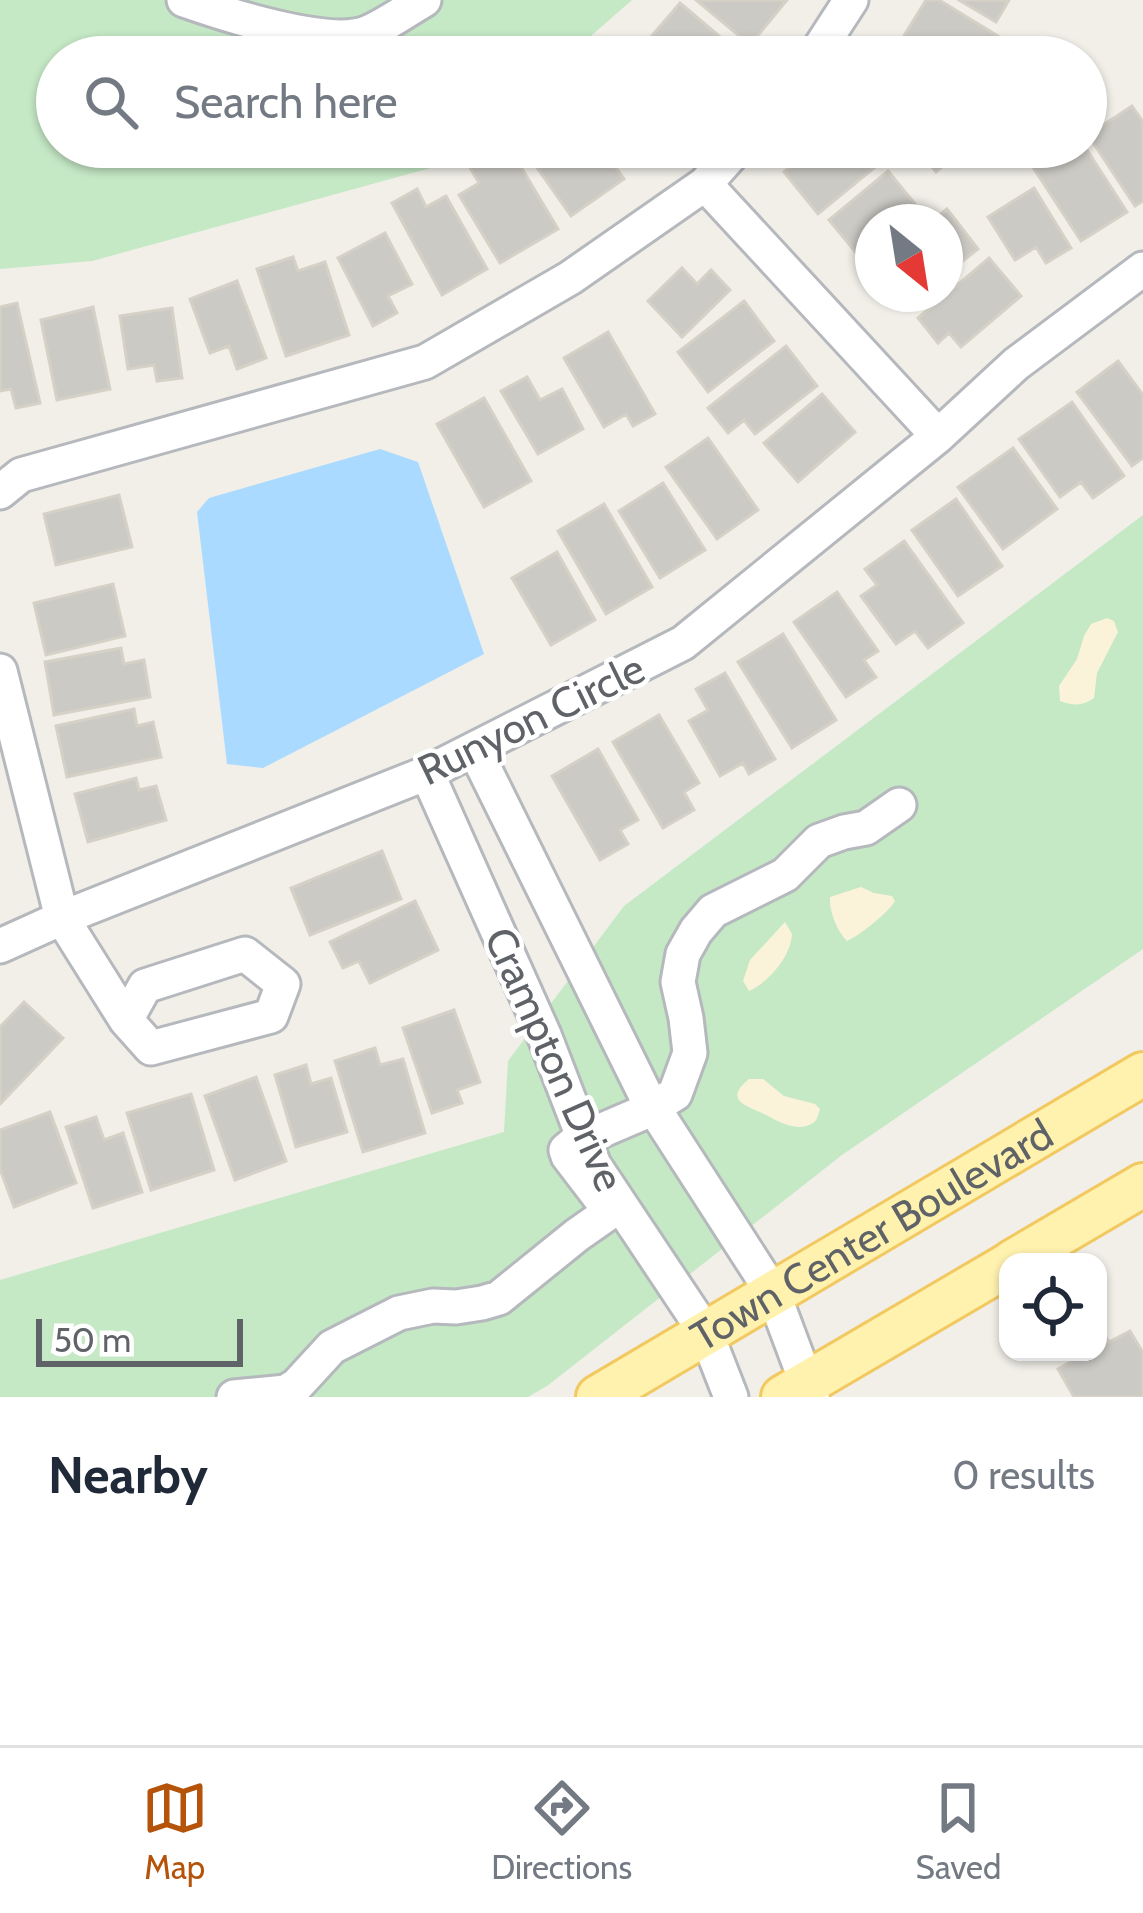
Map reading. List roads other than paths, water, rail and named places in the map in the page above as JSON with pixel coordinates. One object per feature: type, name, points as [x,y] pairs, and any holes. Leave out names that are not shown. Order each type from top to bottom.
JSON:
[{"type":"main road","name":"Town Center Boulevard","points":[[598,1397],[1143,1074]]},
{"type":"main road","points":[[1027,1253],[1143,1185]]},
{"type":"main road","points":[[801,1393],[999,1270]]},
{"type":"street","points":[[184,0],[276,28],[345,36],[365,33],[424,0]]},
{"type":"street","points":[[828,36],[851,0]]},
{"type":"street","points":[[0,492],[22,475],[425,362],[570,278],[705,184],[719,168]]},
{"type":"street","points":[[705,184],[938,436]]},
{"type":"street","name":"Runyon Circle","points":[[0,946],[427,773],[682,643],[938,436],[1016,364],[1143,268]]},
{"type":"street","points":[[0,671],[62,918],[126,1020]]},
{"type":"street","name":"Crampton Drive","points":[[475,750],[650,1101],[773,1293],[801,1393]]},
{"type":"street","name":"Crampton Drive","points":[[427,773],[544,1035],[594,1165],[706,1334],[731,1397]]},
{"type":"street","points":[[235,1397],[286,1392],[332,1347],[399,1313],[482,1303],[512,1290],[607,1214],[608,1207],[568,1156],[568,1146],[581,1131],[675,1094],[690,1053],[678,982],[683,954],[695,931],[713,911],[785,875],[819,842],[866,828],[899,805]]},
{"type":"water","points":[[380,449],[418,462],[484,654],[263,768],[227,764],[197,512],[209,498]]}]
